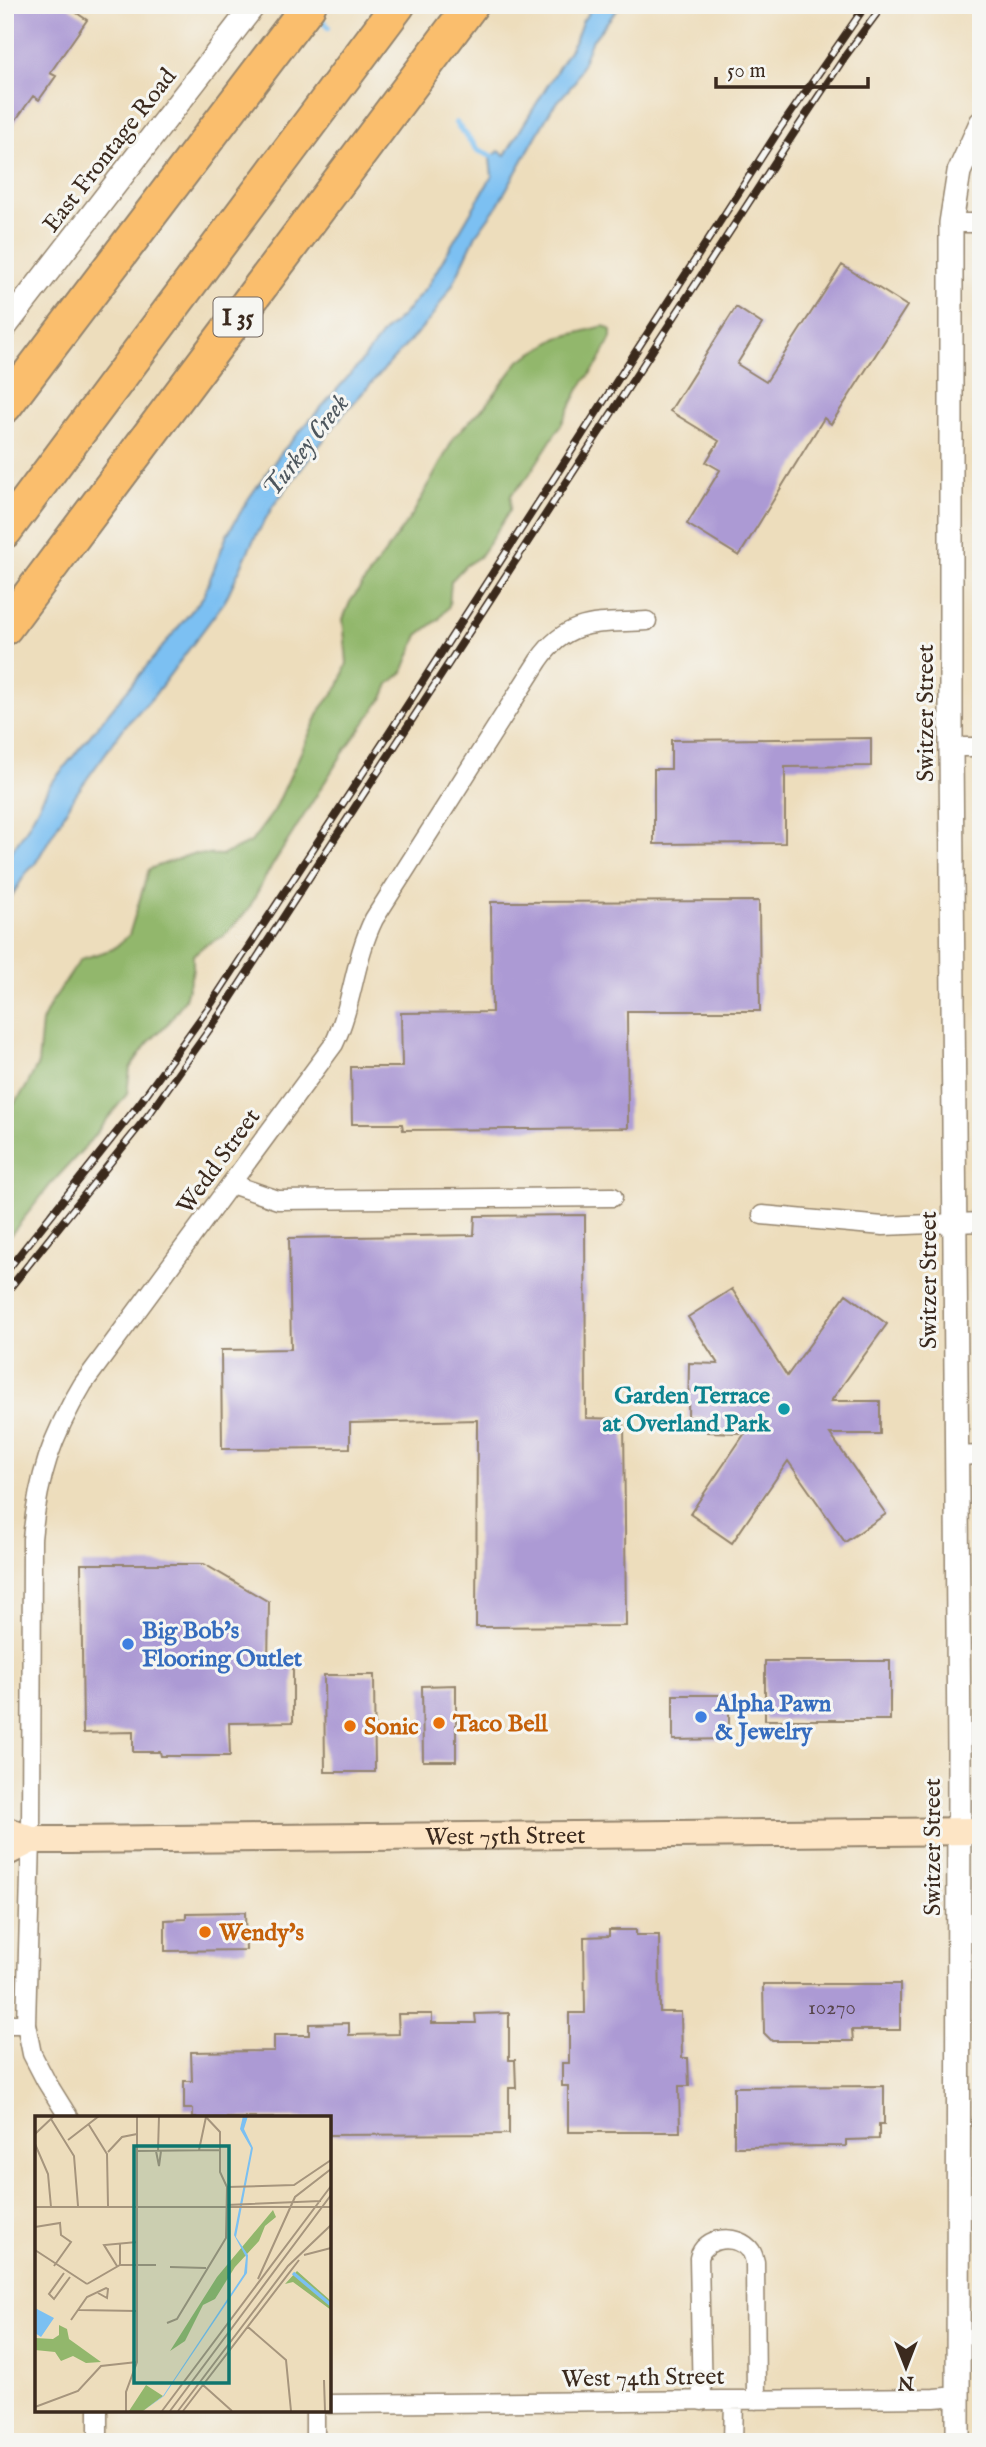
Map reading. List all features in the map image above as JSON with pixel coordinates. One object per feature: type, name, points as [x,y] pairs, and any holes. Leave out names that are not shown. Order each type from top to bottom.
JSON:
[{"type":"highway","points":[[5,406],[309,5]]},
{"type":"highway","name":"I 35","points":[[5,531],[398,5]]},
{"type":"highway","name":"I 35","points":[[5,628],[471,5]]},
{"type":"main road","name":"West 75th Street","points":[[5,1830],[31,1840],[970,1831]]},
{"type":"main road","name":"West 75th Street","points":[[5,1853],[31,1840]]},
{"type":"street","name":"East Frontage Road","points":[[5,327],[254,5]]},
{"type":"street","name":"Switzer Street","points":[[958,2442],[970,1831],[955,1455],[951,223],[959,173],[981,123]]},
{"type":"street","points":[[951,223],[981,223]]},
{"type":"street","name":"Wedd Street","points":[[68,2116],[32,2054],[26,2024],[31,1840],[32,1539],[36,1500],[47,1458],[62,1419],[83,1384],[334,1044],[345,1021],[363,941],[374,919],[551,643],[577,626],[647,621]]},
{"type":"street","points":[[951,747],[981,747]]},
{"type":"street","points":[[231,1184],[278,1200],[613,1197]]},
{"type":"street","points":[[762,1215],[883,1226],[981,1222]]},
{"type":"street","points":[[955,1455],[981,1455]]},
{"type":"street","points":[[5,2024],[26,2024]]},
{"type":"street","points":[[702,2400],[699,2258],[707,2244],[727,2239],[740,2242],[750,2250],[755,2262],[755,2400]]},
{"type":"street","name":"West 74th Street","points":[[331,2404],[934,2399],[957,2396]]},
{"type":"street","points":[[733,2442],[734,2400]]},
{"type":"street","points":[[98,2412],[98,2442]]},
{"type":"street","points":[[315,2412],[315,2442]]},
{"type":"green space","points":[[604,326],[611,330],[611,338],[598,364],[580,387],[562,423],[527,478],[511,495],[510,510],[493,537],[479,557],[465,566],[451,581],[449,606],[439,619],[418,635],[403,672],[389,684],[384,696],[345,750],[267,874],[248,910],[224,936],[205,945],[193,955],[193,970],[185,999],[130,1068],[127,1094],[5,1242],[5,1116],[25,1089],[38,1064],[42,1022],[51,1003],[81,959],[113,949],[129,935],[149,869],[192,854],[223,855],[251,842],[274,811],[321,709],[339,686],[347,663],[343,619],[350,602],[414,512],[455,436],[486,405],[519,361],[558,338]]},
{"type":"water","name":"Turkey Creek","points":[[594,5],[621,5],[591,42],[575,82],[552,108],[497,206],[476,235],[453,284],[431,318],[346,411],[273,506],[225,601],[153,697],[126,725],[76,794],[35,864],[26,873],[5,907],[5,860],[26,830],[49,786],[203,597],[227,535],[280,454],[362,361],[383,333],[427,287],[492,176],[490,159],[499,151],[505,155]]},
{"type":"building","points":[[5,5],[65,5],[87,20],[50,73],[56,76],[39,100],[33,96],[5,135]]},
{"type":"building","points":[[842,265],[907,306],[831,424],[824,418],[739,556],[687,524],[720,470],[706,462],[719,441],[670,411],[736,307],[762,324],[737,364],[766,382]]},
{"type":"building","points":[[871,738],[871,766],[785,767],[785,843],[654,844],[654,769],[671,769],[671,740]]},
{"type":"building","points":[[759,901],[760,1011],[627,1011],[628,1128],[403,1130],[402,1124],[352,1124],[351,1067],[402,1067],[401,1013],[492,1012],[491,902]]},
{"type":"building","points":[[585,1215],[586,1418],[624,1419],[626,1626],[476,1627],[477,1420],[350,1423],[350,1448],[222,1449],[221,1350],[291,1349],[289,1238],[474,1235],[475,1216]]},
{"type":"building","name":"Garden Terrace at Overland Park","points":[[732,1289],[787,1376],[846,1294],[887,1324],[831,1401],[880,1401],[880,1434],[830,1434],[886,1514],[845,1542],[788,1461],[732,1543],[690,1514],[745,1433],[707,1432],[707,1418],[688,1417],[689,1363],[718,1364],[688,1317]]},
{"type":"building","points":[[81,1564],[204,1564],[269,1602],[268,1666],[293,1666],[293,1722],[229,1723],[230,1756],[161,1756],[160,1752],[133,1752],[133,1732],[83,1733]]},
{"type":"building","points":[[765,1661],[890,1661],[890,1720],[765,1720]]},
{"type":"building","name":"Sonic","points":[[324,1675],[374,1675],[375,1772],[325,1772]]},
{"type":"building","name":"Taco Bell","points":[[456,1685],[456,1761],[423,1761],[422,1686]]},
{"type":"building","name":"Alpha Pawn & Jewelry","points":[[673,1695],[729,1695],[729,1739],[673,1740]]},
{"type":"building","name":"Wendy's","points":[[245,1912],[246,1950],[165,1951],[165,1920],[186,1919],[186,1913]]},
{"type":"building","points":[[609,1930],[636,1930],[636,1935],[659,1935],[660,2012],[681,2012],[682,2058],[688,2058],[689,2086],[679,2086],[680,2132],[568,2132],[568,2086],[562,2086],[562,2063],[569,2063],[569,2013],[585,2013],[584,1937],[609,1936]]},
{"type":"building","points":[[763,1984],[900,1984],[900,2030],[852,2030],[853,2041],[772,2041],[764,2033]]},
{"type":"building","points":[[509,2013],[509,2060],[515,2060],[516,2088],[509,2088],[509,2134],[331,2135],[331,2116],[193,2116],[193,2109],[184,2109],[184,2081],[192,2081],[191,2052],[274,2051],[274,2035],[309,2035],[309,2024],[349,2023],[349,2035],[399,2034],[398,2014],[432,2014],[432,2023],[476,2023],[475,2014]]},
{"type":"building","points":[[884,2086],[884,2124],[879,2124],[879,2139],[846,2140],[846,2146],[734,2147],[734,2087]]},
{"type":"waterway","points":[[322,20],[328,27]]},
{"type":"waterway","points":[[456,123],[478,150],[498,159]]},
{"type":"railway","points":[[5,1273],[140,1103],[211,1004],[779,130],[866,5]]},
{"type":"railway","points":[[5,1294],[150,1113],[221,1013],[794,133],[883,5]]},
{"type":"place","name":"Garden Terrace at Overland Park","points":[[784,1409]]},
{"type":"place","name":"Big Bob's Flooring Outlet","points":[[128,1644]]},
{"type":"place","name":"Alpha Pawn & Jewelry","points":[[701,1717]]},
{"type":"place","name":"Taco Bell","points":[[439,1723]]},
{"type":"place","name":"Sonic","points":[[350,1726]]},
{"type":"place","name":"Wendy's","points":[[205,1932]]}]
